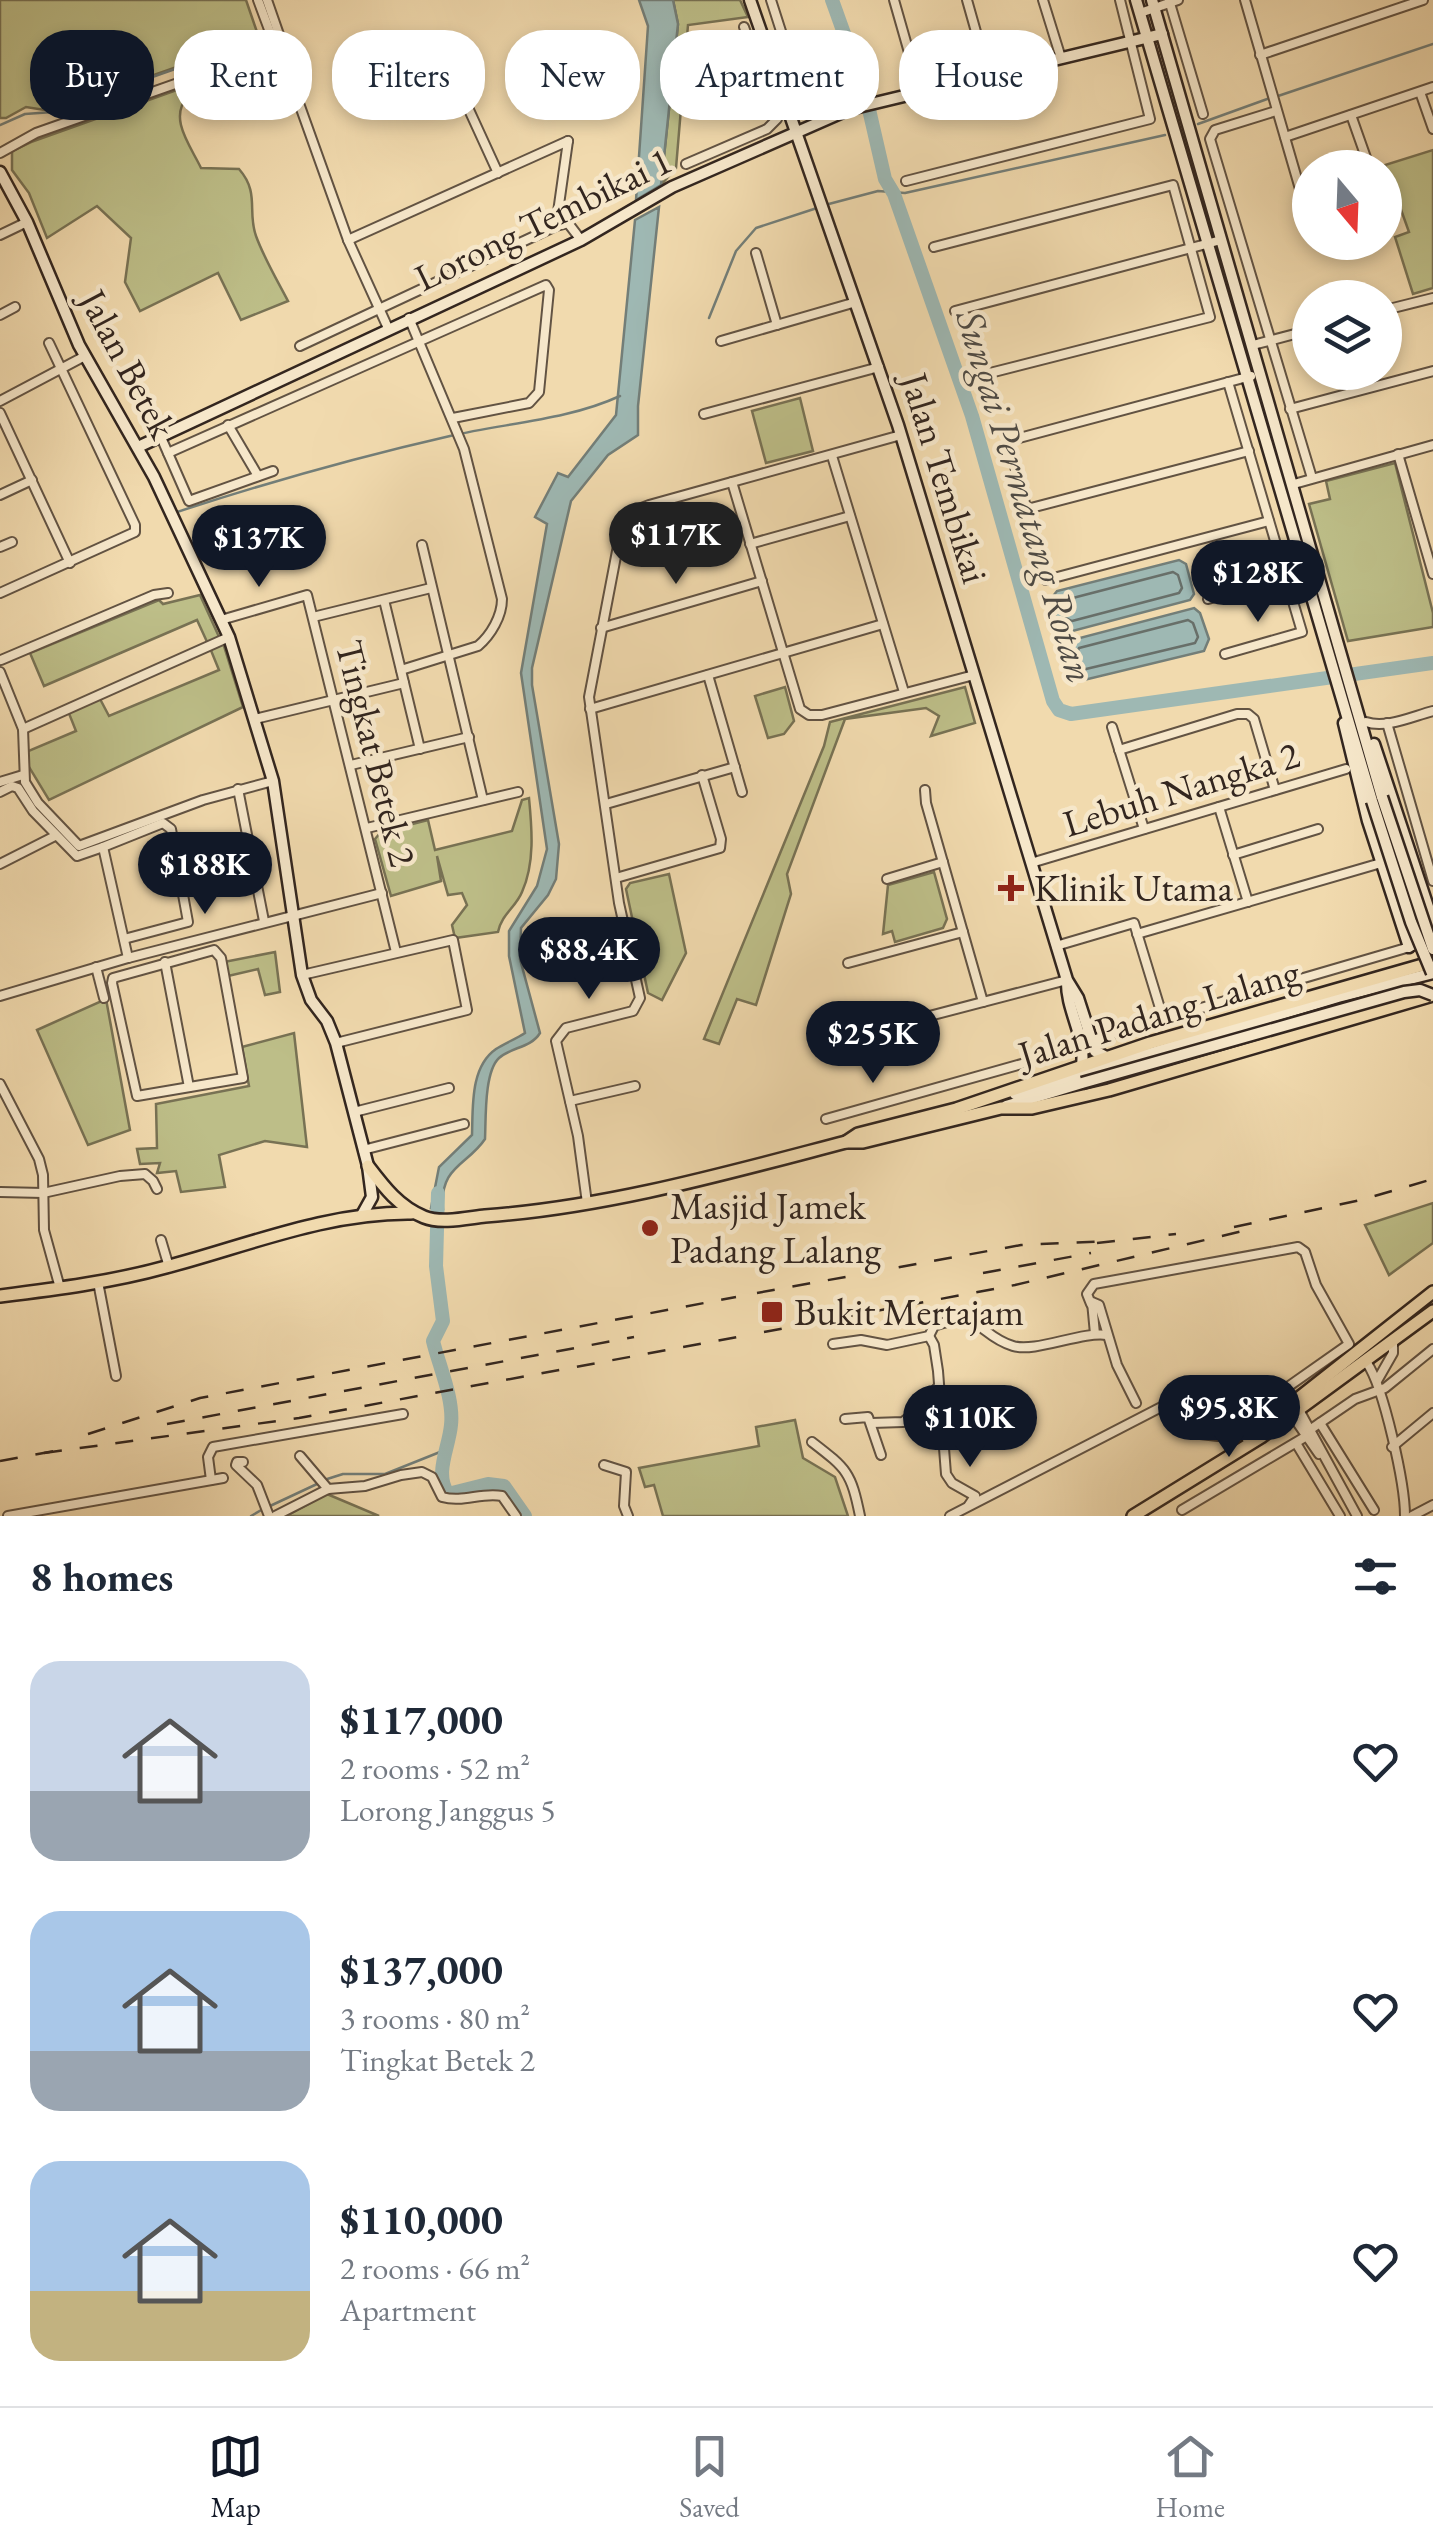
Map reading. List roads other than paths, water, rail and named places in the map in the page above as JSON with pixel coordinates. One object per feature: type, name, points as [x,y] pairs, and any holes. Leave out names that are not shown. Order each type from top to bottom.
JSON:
[{"type":"main road","name":"Jalan Padang Lalang","points":[[846,1142],[858,1134],[1081,1075],[1106,1058],[1433,962]]},
{"type":"main road","name":"Jalan Padang Lalang","points":[[326,1223],[332,1226],[423,1216],[444,1220],[588,1203],[661,1189],[846,1142],[863,1142],[1001,1108],[1032,1108],[1109,1090],[1433,995]]},
{"type":"main road","points":[[368,1166],[392,1196],[423,1216]]},
{"type":"main road","points":[[0,1296],[98,1282],[169,1266],[331,1219],[423,1216]]},
{"type":"main road","points":[[1133,1516],[1232,1456],[1433,1292]]},
{"type":"main road","points":[[1246,1443],[1295,1413],[1433,1312]]},
{"type":"street","points":[[258,0],[271,30]]},
{"type":"street","points":[[267,0],[274,30]]},
{"type":"street","name":"Jalan Tembikai","points":[[750,0],[761,30]]},
{"type":"street","points":[[771,0],[781,30]]},
{"type":"street","points":[[894,0],[902,30]]},
{"type":"street","points":[[967,0],[975,30]]},
{"type":"street","points":[[1043,0],[1061,58]]},
{"type":"street","points":[[906,181],[1146,121],[1151,114],[1120,0]]},
{"type":"street","points":[[1136,0],[1306,573],[1363,719],[1432,918],[1418,928],[1402,926]]},
{"type":"street","points":[[1244,0],[1292,163]]},
{"type":"street","points":[[1260,54],[1423,0]]},
{"type":"street","points":[[1140,13],[1154,4],[1172,1],[1202,114]]},
{"type":"street","points":[[1154,4],[1294,484],[1346,707],[1433,950]]},
{"type":"street","points":[[758,19],[775,12]]},
{"type":"street","name":"Lorong Tembikai 1","points":[[1058,59],[1162,34]]},
{"type":"street","points":[[0,153],[36,134],[174,86]]},
{"type":"street","points":[[1284,137],[1433,88]]},
{"type":"street","points":[[1420,92],[1433,129]]},
{"type":"street","name":"Lorong Tembikai 1","points":[[138,447],[581,240],[672,187],[850,108],[899,97]]},
{"type":"street","points":[[1274,102],[1212,132],[1211,142],[1312,478]]},
{"type":"street","points":[[1351,115],[1363,150]]},
{"type":"street","points":[[305,120],[348,240],[388,328]]},
{"type":"street","points":[[474,120],[498,173]]},
{"type":"street","points":[[686,164],[767,129],[776,120]]},
{"type":"street","name":"Jalan Tembikai","points":[[790,120],[879,368],[1066,980],[1078,998],[1087,1044],[1081,1075]]},
{"type":"street","points":[[740,140],[745,155]]},
{"type":"street","points":[[348,240],[568,142],[556,226]]},
{"type":"street","name":"Jalan Betek","points":[[0,172],[27,222],[85,356],[138,447],[228,638],[272,781],[302,975],[311,1000],[327,1021],[336,1043],[368,1166],[372,1196],[362,1215]]},
{"type":"street","points":[[934,246],[1173,185],[1210,317],[986,374],[975,369]]},
{"type":"street","points":[[1200,217],[1231,210]]},
{"type":"street","points":[[0,235],[27,222]]},
{"type":"street","name":"Lorong Tembikai 1","points":[[300,346],[556,226],[568,223],[581,240]]},
{"type":"street","points":[[956,311],[1221,240]]},
{"type":"street","points":[[756,253],[777,325]]},
{"type":"street","points":[[168,453],[546,284],[538,392],[529,403],[453,418]]},
{"type":"street","points":[[1402,306],[1433,298]]},
{"type":"street","points":[[722,341],[856,302]]},
{"type":"street","points":[[0,314],[15,307]]},
{"type":"street","points":[[401,670],[478,646],[487,638],[502,609],[464,449],[409,318]]},
{"type":"street","points":[[1253,345],[1292,335]]},
{"type":"street","points":[[0,593],[130,537],[135,525],[50,343]]},
{"type":"street","points":[[0,402],[85,356]]},
{"type":"street","points":[[704,414],[879,368]]},
{"type":"street","points":[[1290,409],[1433,372]]},
{"type":"street","points":[[1262,373],[1008,441],[1046,580],[1269,521]]},
{"type":"street","points":[[1225,654],[1302,632],[1228,382]]},
{"type":"street","points":[[0,413],[70,563]]},
{"type":"street","points":[[228,425],[258,476]]},
{"type":"street","points":[[160,435],[188,501],[273,471]]},
{"type":"street","points":[[588,1203],[558,1035],[575,1024],[633,1011],[640,998],[626,936],[588,697],[622,525],[631,512],[901,435]]},
{"type":"street","points":[[1294,484],[1433,445]]},
{"type":"street","points":[[1027,509],[1249,451]]},
{"type":"street","points":[[1398,454],[1433,574]]},
{"type":"street","points":[[832,456],[904,692]]},
{"type":"street","points":[[0,495],[32,480]]},
{"type":"street","points":[[732,482],[800,709],[809,715],[974,675]]},
{"type":"street","points":[[750,544],[850,516]]},
{"type":"street","points":[[1419,524],[1433,520]]},
{"type":"street","points":[[0,547],[12,542]]},
{"type":"street","points":[[422,545],[484,800]]},
{"type":"street","points":[[1208,599],[1306,573]]},
{"type":"street","points":[[601,628],[762,582]]},
{"type":"street","points":[[314,617],[431,588]]},
{"type":"street","points":[[0,660],[154,595],[168,594]]},
{"type":"street","name":"Tingkat Betek 2","points":[[221,620],[307,595],[396,952]]},
{"type":"street","points":[[384,600],[420,749]]},
{"type":"street","points":[[590,709],[883,624]]},
{"type":"street","points":[[23,729],[228,638]]},
{"type":"street","points":[[0,672],[23,729],[23,774],[38,803],[79,846],[238,789],[272,781]]},
{"type":"street","points":[[708,675],[742,792]]},
{"type":"street","points":[[255,719],[404,683]]},
{"type":"street","points":[[1346,707],[1344,722],[1353,767],[1409,947]]},
{"type":"street","points":[[1363,719],[1376,725],[1387,724],[1433,711]]},
{"type":"street","points":[[1120,750],[1248,714],[1254,719],[1275,790]]},
{"type":"street","points":[[1001,1108],[1081,1075],[1338,997],[1433,973],[1410,922],[1377,799],[1363,719]]},
{"type":"street","points":[[1387,724],[1433,881]]},
{"type":"street","points":[[1112,727],[1144,829]]},
{"type":"street","points":[[351,765],[469,737]]},
{"type":"street","points":[[606,804],[735,766]]},
{"type":"street","name":"Lebuh Nangka 2","points":[[1031,863],[1346,769]]},
{"type":"street","points":[[0,782],[23,774]]},
{"type":"street","points":[[616,878],[717,851],[721,839],[702,775]]},
{"type":"street","points":[[0,792],[12,786],[18,788],[55,836],[77,856],[163,824],[171,829],[188,922],[124,939]]},
{"type":"street","points":[[238,789],[264,921]]},
{"type":"street","points":[[925,790],[983,1002]]},
{"type":"street","points":[[367,828],[518,792]]},
{"type":"street","points":[[1218,807],[1248,902]]},
{"type":"street","points":[[1234,856],[1318,829]]},
{"type":"street","points":[[0,864],[55,836]]},
{"type":"street","points":[[102,847],[128,958]]},
{"type":"street","points":[[887,879],[943,862]]},
{"type":"street","points":[[1137,934],[1381,863]]},
{"type":"street","points":[[0,996],[128,958],[196,948],[214,950],[218,953],[243,1078],[137,1096],[112,983],[117,974],[165,962],[196,948],[264,921],[382,893]]},
{"type":"street","points":[[1056,946],[1134,923],[1163,1018]]},
{"type":"street","points":[[848,963],[963,932]]},
{"type":"street","points":[[546,955],[626,936]]},
{"type":"street","points":[[302,975],[453,940],[467,1010],[336,1043]]},
{"type":"street","name":"Jalan Padang Lalang","points":[[826,1119],[1433,940]]},
{"type":"street","points":[[165,962],[189,1087]]},
{"type":"street","points":[[96,967],[104,998]]},
{"type":"street","points":[[836,1040],[845,1044],[1066,980]]},
{"type":"street","points":[[1081,1075],[1404,992],[1420,990],[1433,995]]},
{"type":"street","name":"Jalan Tembikai","points":[[1087,1044],[1106,1058]]},
{"type":"street","points":[[0,1084],[38,1158],[44,1230],[60,1288]]},
{"type":"street","points":[[570,1101],[636,1086]]},
{"type":"street","points":[[354,1112],[449,1088]]},
{"type":"street","points":[[0,1118],[14,1112]]},
{"type":"street","points":[[364,1150],[464,1124]]},
{"type":"street","points":[[0,1192],[43,1193],[145,1174],[156,1189]]},
{"type":"street","points":[[161,1240],[169,1266]]},
{"type":"street","points":[[950,1516],[1171,1402],[1200,1434],[1218,1436],[1349,1344],[1316,1284],[1302,1248],[1094,1284],[1088,1294],[1095,1334]]},
{"type":"street","points":[[98,1282],[116,1376]]},
{"type":"street","points":[[1091,1304],[1100,1305],[1122,1376],[1136,1402]]},
{"type":"street","points":[[929,1336],[934,1326],[968,1319],[1014,1346],[1107,1334]]},
{"type":"street","points":[[832,1344],[862,1340],[886,1346],[929,1336]]},
{"type":"street","points":[[929,1336],[934,1345],[946,1474],[952,1483],[974,1496],[968,1506]]},
{"type":"street","points":[[1376,1389],[1393,1343]]},
{"type":"street","points":[[1182,1510],[1296,1443],[1433,1349]]},
{"type":"street","points":[[1366,1362],[1408,1516],[1433,1505]]},
{"type":"street","points":[[923,1413],[926,1400],[938,1387]]},
{"type":"street","points":[[872,1422],[903,1422],[913,1412],[940,1416]]},
{"type":"street","points":[[1295,1413],[1357,1516]]},
{"type":"street","points":[[1392,1447],[1433,1413]]},
{"type":"street","points":[[211,1480],[208,1457],[213,1447],[403,1414]]},
{"type":"street","points":[[845,1419],[868,1416],[881,1454]]},
{"type":"street","points":[[1320,1423],[1374,1510]]},
{"type":"street","points":[[1218,1436],[1232,1456]]},
{"type":"street","points":[[812,1442],[846,1469],[860,1516]]},
{"type":"street","points":[[1296,1443],[1340,1516]]},
{"type":"street","points":[[300,1456],[327,1487]]},
{"type":"street","points":[[243,1462],[236,1465],[258,1485],[272,1516],[327,1487],[365,1486],[426,1472],[442,1497],[456,1501],[486,1494],[502,1496],[516,1516]]},
{"type":"street","points":[[604,1465],[626,1472],[624,1506],[628,1516]]},
{"type":"street","points":[[8,1516],[223,1478]]},
{"type":"water","points":[[639,0],[673,0],[677,30],[660,30],[660,120],[668,120],[661,185],[636,200],[648,26]]},
{"type":"water","points":[[659,207],[638,435],[608,455],[571,501],[532,668],[559,844],[556,879],[521,928],[520,959],[540,1033],[531,1042],[504,1054],[494,1065],[487,1096],[485,1139],[450,1175],[445,1184],[443,1209],[431,1208],[439,1167],[472,1135],[473,1100],[481,1066],[496,1049],[525,1033],[509,956],[509,931],[537,886],[547,849],[521,673],[547,524],[535,517],[558,473],[568,477],[616,415],[635,220]]},
{"type":"water","points":[[1179,560],[1186,564],[1194,594],[1190,600],[1065,633],[1060,631],[1050,600],[1057,591]]},
{"type":"water","points":[[1194,608],[1200,613],[1209,639],[1204,651],[1084,680],[1074,677],[1065,649],[1072,640]]},
{"type":"waterway","name":"Sungai Permatang Rotan","points":[[832,0],[865,92],[885,179],[894,194],[972,416],[1053,701],[1059,710],[1071,714],[1433,663]]},
{"type":"waterway","points":[[1278,96],[1433,44]]},
{"type":"waterway","points":[[0,125],[25,114],[53,112],[174,69]]},
{"type":"waterway","points":[[1198,124],[1270,98]]},
{"type":"waterway","points":[[825,205],[878,191],[905,193],[1165,135]]},
{"type":"waterway","points":[[709,318],[736,251],[756,228],[817,208]]},
{"type":"waterway","points":[[177,512],[347,462],[450,436],[558,416],[620,396]]},
{"type":"waterway","points":[[438,1193],[436,1266],[443,1321],[433,1341],[451,1415],[442,1469],[444,1486],[448,1494],[488,1484],[504,1486],[525,1516]]},
{"type":"waterway","points":[[324,1480],[343,1474],[385,1474],[445,1450]]},
{"type":"waterway","points":[[270,1506],[317,1484]]},
{"type":"waterway","points":[[251,1516],[263,1509]]},
{"type":"railway","points":[[1234,1227],[1361,1200],[1433,1179]]},
{"type":"railway","points":[[764,1332],[1015,1285],[1247,1230]]},
{"type":"railway","points":[[1097,1243],[1176,1234]]},
{"type":"railway","points":[[757,1293],[1021,1245],[1109,1241]]},
{"type":"railway","points":[[983,1273],[1091,1253]]},
{"type":"railway","points":[[88,1434],[200,1398],[736,1297]]},
{"type":"railway","points":[[44,1453],[299,1418],[743,1336]]},
{"type":"railway","points":[[167,1424],[634,1337]]},
{"type":"railway","points":[[0,1461],[54,1451]]},
{"type":"place","name":"Klinik Utama","points":[[1011,888]]},
{"type":"place","name":"Masjid Jamek Padang Lalang","points":[[650,1228]]},
{"type":"place","name":"Bukit Mertajam","points":[[772,1312]]}]
